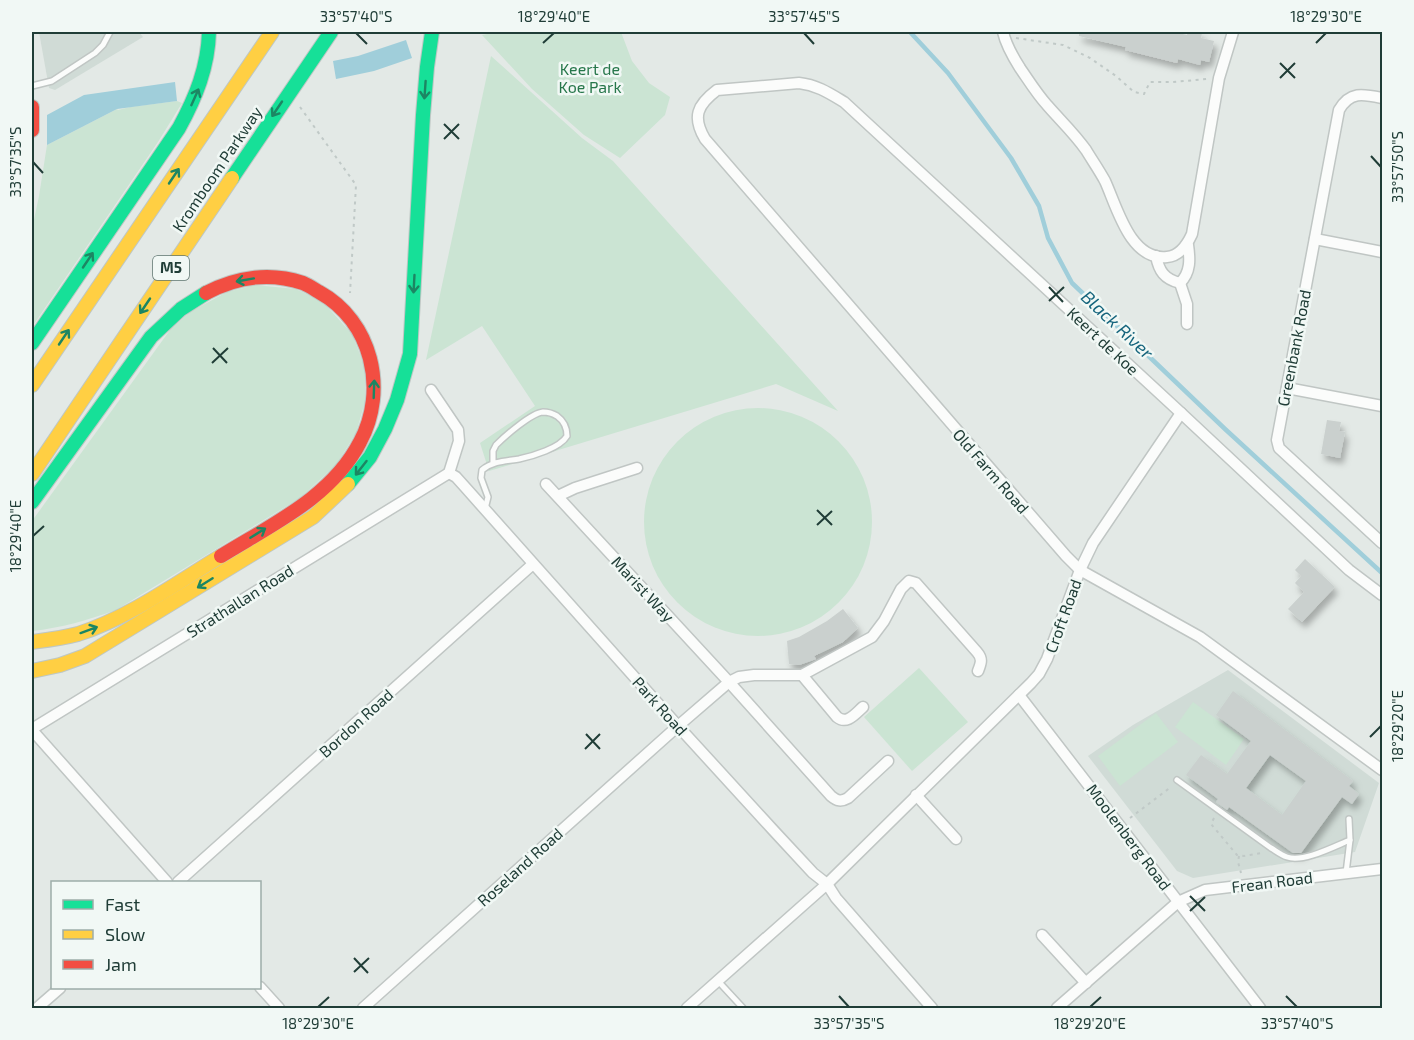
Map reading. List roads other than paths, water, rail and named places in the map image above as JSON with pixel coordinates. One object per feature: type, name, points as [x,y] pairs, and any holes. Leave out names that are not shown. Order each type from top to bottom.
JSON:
[{"type":"main road","points":[[32,343],[179,128],[194,101],[201,81],[210,42],[209,32]]},
{"type":"main road","name":"Kromboom Parkway","points":[[32,385],[272,32]]},
{"type":"main road","name":"Kromboom Parkway","points":[[32,474],[331,32]]},
{"type":"main road","points":[[32,671],[60,665],[85,656],[313,517],[360,470],[376,447],[390,420],[400,393],[410,354],[423,115],[432,32]]},
{"type":"main road","points":[[32,107],[32,130]]},
{"type":"main road","points":[[32,501],[150,337],[200,295],[242,279],[263,277],[288,279],[310,287],[331,299],[347,313],[360,332],[373,362],[375,392],[372,413],[355,453],[339,474],[304,505],[141,605],[111,621],[77,634],[32,642]]},
{"type":"street","points":[[1004,35],[1012,56],[1034,90],[1074,133],[1095,164],[1127,231],[1141,248],[1160,258],[1171,257],[1180,252],[1188,244],[1192,234],[1219,78],[1233,32]]},
{"type":"street","name":"Keert de Koe","points":[[717,90],[799,82],[820,88],[844,102],[1349,570],[1383,596]]},
{"type":"street","name":"Old Farm Road","points":[[717,90],[706,98],[700,107],[699,129],[705,139],[1055,545],[1080,570],[1200,637],[1383,770]]},
{"type":"street","name":"Greenbank Road","points":[[1383,98],[1357,95],[1349,98],[1339,110],[1278,434],[1279,448],[1383,543]]},
{"type":"street","points":[[1315,239],[1383,252]]},
{"type":"street","points":[[1180,283],[1189,268],[1188,244]]},
{"type":"street","points":[[1156,256],[1158,269],[1168,279],[1180,283]]},
{"type":"street","points":[[1180,283],[1187,304],[1187,324]]},
{"type":"street","points":[[1287,388],[1383,406]]},
{"type":"street","points":[[430,390],[458,430],[459,441],[449,472]]},
{"type":"street","name":"Croft Road","points":[[687,1008],[827,884],[1039,674],[1047,660],[1080,570],[1093,543],[1181,413]]},
{"type":"street","points":[[558,496],[575,488],[637,468]]},
{"type":"street","name":"Park Road","points":[[449,472],[456,477],[774,831],[813,873],[827,884],[836,898],[932,1008]]},
{"type":"street","name":"Strathallan Road","points":[[32,730],[449,472]]},
{"type":"street","name":"Marist Way","points":[[546,484],[831,796],[843,801],[848,798],[888,761]]},
{"type":"street","name":"Bordon Road","points":[[179,881],[533,564]]},
{"type":"street","points":[[729,682],[739,677],[754,675],[802,675],[872,637],[884,621],[901,589],[909,581],[916,583],[981,657],[978,671]]},
{"type":"street","points":[[802,675],[841,720],[852,717],[863,707]]},
{"type":"street","name":"Roseland Road","points":[[363,1008],[729,682]]},
{"type":"street","name":"Moolenberg Road","points":[[1019,695],[1260,1008]]},
{"type":"street","points":[[32,730],[165,881]]},
{"type":"street","points":[[916,795],[956,839]]},
{"type":"street","name":"Frean Road","points":[[1057,1008],[1178,902],[1205,890],[1383,869]]},
{"type":"street","points":[[1042,935],[1086,983]]},
{"type":"street","points":[[261,988],[279,1008]]},
{"type":"street","points":[[37,1008],[58,989]]},
{"type":"lane","points":[[32,86],[52,81],[95,53],[103,45],[110,32]]},
{"type":"lane","points":[[484,509],[488,496],[480,474],[485,467],[493,463],[526,457],[562,443],[567,436],[563,421],[551,413],[544,412],[534,415],[496,446],[493,451],[493,463]]},
{"type":"lane","points":[[1177,781],[1286,857],[1294,859],[1311,855],[1350,840]]},
{"type":"lane","points":[[1346,873],[1350,840],[1349,819]]},
{"type":"lane","points":[[718,981],[743,1008]]},
{"type":"water","points":[[406,40],[412,58],[374,71],[336,79],[333,61],[358,56]]},
{"type":"water","points":[[175,82],[177,101],[117,109],[47,145],[47,115],[84,95]]},
{"type":"waterway","name":"Black River","points":[[910,32],[948,73],[1011,158],[1039,206],[1048,238],[1072,283],[1225,429],[1382,573]]},
{"type":"park label","name":"Keert de Koe Park","points":[[590,78]]}]
